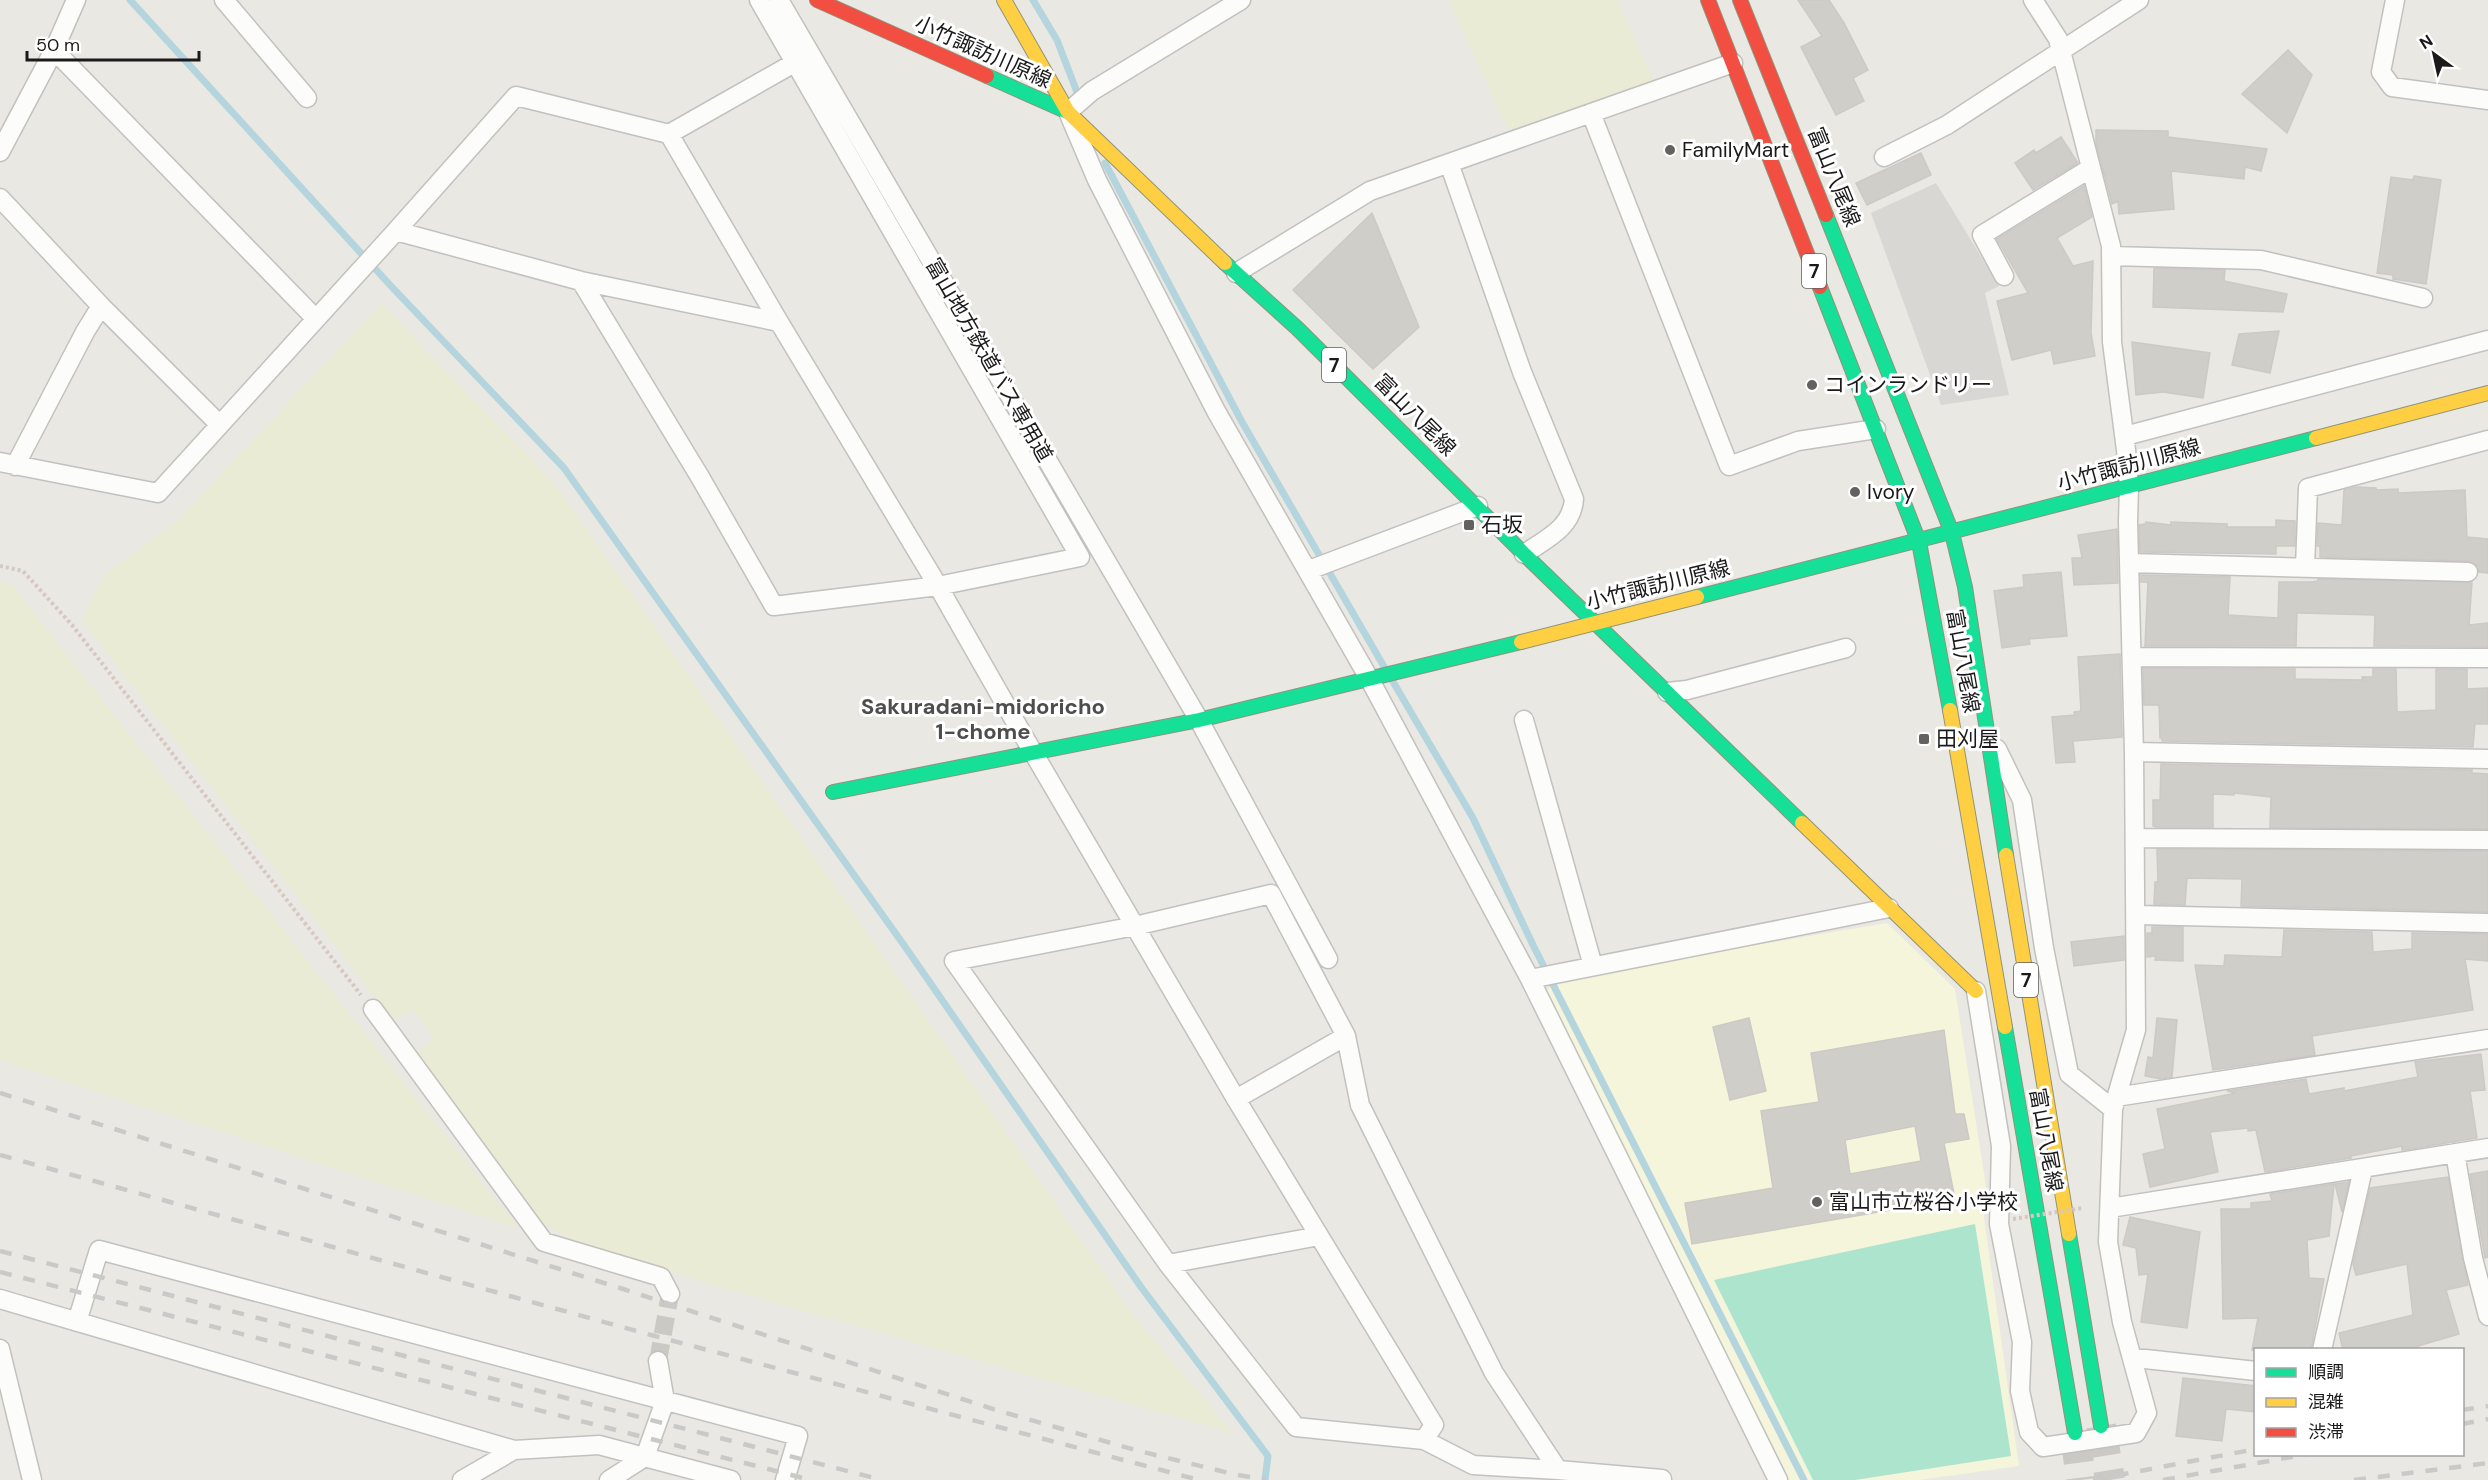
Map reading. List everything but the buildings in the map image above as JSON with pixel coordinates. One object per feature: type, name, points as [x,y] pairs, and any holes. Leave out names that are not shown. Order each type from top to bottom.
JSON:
[{"type":"main road","name":"小竹諏訪川原線","points":[[817,0],[1068,112]]},
{"type":"main road","name":"富山八尾線","points":[[1004,0],[1068,112],[1236,273],[1298,329],[1524,554],[1977,991]]},
{"type":"main road","name":"富山八尾線","points":[[1708,0],[1919,542],[1930,592],[2075,1432]]},
{"type":"main road","name":"富山八尾線","points":[[1740,0],[1952,533],[1965,587],[2008,871],[2101,1426]]},
{"type":"main road","name":"小竹諏訪川原線","points":[[833,792],[1199,720],[1370,680],[1919,542],[2488,393]]},
{"type":"street","points":[[0,152],[54,50],[76,0]]},
{"type":"street","points":[[224,0],[308,98]]},
{"type":"street","points":[[580,280],[700,477],[774,606],[938,586],[1080,557],[759,0]]},
{"type":"street","name":"富山地方鉄道バス専用道","points":[[779,0],[1199,720],[1328,959]]},
{"type":"street","points":[[1241,0],[1092,91],[1068,112],[1097,180],[1216,411],[1370,680],[1530,979],[1778,1480]]},
{"type":"street","points":[[1977,991],[2001,1146],[1999,1224],[2022,1342],[2020,1391],[2029,1432],[2043,1447],[2136,1433],[2146,1413],[2122,1322],[2108,1242],[2115,1103],[2136,1030],[2129,486],[2125,436],[2112,342],[2110,246],[2058,39],[2033,0]]},
{"type":"street","points":[[1884,157],[1947,125],[2139,0]]},
{"type":"street","points":[[2395,0],[2381,72],[2392,87],[2488,100]]},
{"type":"street","points":[[54,50],[316,319]]},
{"type":"street","points":[[101,306],[8,464],[158,493],[516,96],[669,134],[796,62]]},
{"type":"street","points":[[1236,273],[1370,191],[1733,63]]},
{"type":"street","points":[[1591,113],[1729,466],[1798,441],[1876,429]]},
{"type":"street","points":[[669,134],[938,586],[1236,1098],[1434,1425],[1424,1440]]},
{"type":"street","points":[[1449,163],[1522,372],[1574,499],[1573,513],[1563,526],[1524,554]]},
{"type":"street","points":[[2004,276],[1982,236],[2091,168]]},
{"type":"street","points":[[0,198],[101,306],[219,424]]},
{"type":"street","points":[[396,231],[580,280],[779,322]]},
{"type":"street","points":[[2111,256],[2261,260],[2423,298]]},
{"type":"street","points":[[2125,436],[2488,340]]},
{"type":"street","points":[[2305,568],[2308,488],[2488,440]]},
{"type":"street","points":[[1309,570],[1478,506]]},
{"type":"street","points":[[2129,563],[2468,572]]},
{"type":"street","points":[[1667,692],[1687,690],[1846,648]]},
{"type":"street","points":[[2132,657],[2488,658]]},
{"type":"street","points":[[1524,720],[1593,966]]},
{"type":"street","points":[[1987,727],[2022,800],[2044,948],[2069,1074],[2115,1103],[2488,1039]]},
{"type":"street","points":[[2134,752],[2488,759]]},
{"type":"street","points":[[2135,838],[2488,840]]},
{"type":"street","points":[[1558,1470],[1494,1373],[1360,1105],[1346,1036],[1271,894],[1135,926],[954,961],[1168,1264],[1296,1427],[1424,1440],[1473,1465],[1662,1479]]},
{"type":"street","points":[[1530,979],[1889,908]]},
{"type":"street","points":[[2136,915],[2488,923]]},
{"type":"street","points":[[373,1009],[544,1242],[662,1277],[670,1294]]},
{"type":"street","points":[[1236,1098],[1346,1036]]},
{"type":"street","points":[[2110,1208],[2488,1148]]},
{"type":"street","points":[[2455,1153],[2473,1258],[2488,1316]]},
{"type":"street","points":[[2322,1348],[2363,1169]]},
{"type":"street","points":[[1168,1264],[1320,1236]]},
{"type":"street","points":[[77,1322],[99,1250],[798,1436],[785,1480]]},
{"type":"street","points":[[0,1299],[514,1450],[598,1445],[731,1480]]},
{"type":"street","points":[[0,1349],[32,1480]]},
{"type":"street","points":[[2133,1359],[2254,1371]]},
{"type":"street","points":[[609,1480],[645,1457],[665,1401],[658,1361]]},
{"type":"street","points":[[462,1480],[514,1450]]},
{"type":"path","points":[[0,566],[23,571],[72,625],[373,1009]]},
{"type":"path","points":[[2013,1219],[2082,1208]]},
{"type":"shaded area","points":[[1449,0],[1617,0],[1653,80],[1508,130]]},
{"type":"shaded area","points":[[1936,183],[1999,286],[1985,293],[2009,395],[1941,405],[1871,213]]},
{"type":"shaded area","points":[[381,304],[555,484],[1135,1318],[1233,1433],[710,1284],[569,1238],[537,1221],[414,1055],[434,1038],[413,1010],[393,1020],[88,629],[82,619],[105,574],[174,524]]},
{"type":"shaded area","points":[[0,582],[12,585],[518,1228],[0,1060]]},
{"type":"shaded area","name":"富山市立桜谷小学校","points":[[1887,923],[1955,989],[1986,1186],[1984,1218],[2019,1466],[1920,1480],[1786,1480],[1545,992],[1560,978]]},
{"type":"green space","points":[[1975,1224],[2011,1456],[1855,1480],[1813,1480],[1714,1280]]},
{"type":"waterway","points":[[130,0],[390,285],[564,468],[906,948],[1141,1287],[1268,1456],[1265,1480]]},
{"type":"waterway","points":[[1033,0],[1057,40],[1080,100]]},
{"type":"waterway","points":[[1105,163],[1242,422],[1386,670]]},
{"type":"waterway","points":[[1392,680],[1473,818],[1533,945],[1804,1480]]},
{"type":"tunnel","points":[[658,1361],[670,1294]]},
{"type":"tunnel","points":[[2101,1426],[2110,1480]]},
{"type":"tunnel","points":[[2075,1433],[2081,1480]]},
{"type":"railway","points":[[0,1093],[623,1289],[996,1410],[1139,1451],[1266,1480]]},
{"type":"railway","points":[[0,1155],[651,1335],[1199,1480]]},
{"type":"railway","points":[[0,1251],[882,1480]]},
{"type":"railway","points":[[0,1272],[811,1480]]},
{"type":"railway","points":[[2464,1410],[2488,1406]]},
{"type":"railway","points":[[2464,1424],[2488,1419]]},
{"type":"railway","points":[[2093,1480],[2254,1449]]},
{"type":"railway","points":[[2163,1480],[2297,1456]]},
{"type":"railway","points":[[2354,1480],[2488,1463]]},
{"type":"traffic: fast","points":[[987,76],[1068,112]]},
{"type":"traffic: fast","points":[[1826,215],[1952,533],[1965,587],[2006,855]]},
{"type":"traffic: fast","points":[[1225,263],[1298,329],[1524,554],[1802,823]]},
{"type":"traffic: fast","points":[[1820,287],[1919,542],[1950,710]]},
{"type":"traffic: fast","points":[[1697,597],[2316,438]]},
{"type":"traffic: fast","points":[[833,792],[1199,720],[1521,642]]},
{"type":"traffic: fast","points":[[2005,1027],[2075,1433]]},
{"type":"traffic: fast","points":[[2069,1234],[2101,1426]]},
{"type":"traffic: slow","points":[[1004,0],[1068,112],[1225,263]]},
{"type":"traffic: slow","points":[[2316,438],[2488,393]]},
{"type":"traffic: slow","points":[[1521,642],[1697,597]]},
{"type":"traffic: slow","points":[[1950,710],[2005,1027]]},
{"type":"traffic: slow","points":[[1802,823],[1976,991]]},
{"type":"traffic: slow","points":[[2006,855],[2069,1234]]},
{"type":"traffic: jam","points":[[817,0],[987,76]]},
{"type":"traffic: jam","points":[[1708,0],[1820,287]]},
{"type":"traffic: jam","points":[[1740,0],[1826,215]]},
{"type":"place","name":"FamilyMart","points":[[1670,150]]},
{"type":"place","name":"コインランドリー","points":[[1812,385]]},
{"type":"place","name":"Ivory","points":[[1855,492]]},
{"type":"place","name":"石坂","points":[[1469,525]]},
{"type":"place","name":"田刈屋","points":[[1924,739]]},
{"type":"place","name":"富山市立桜谷小学校","points":[[1817,1202]]},
{"type":"district","name":"Sakuradani-midoricho 1-chome","points":[[983,718]]}]
